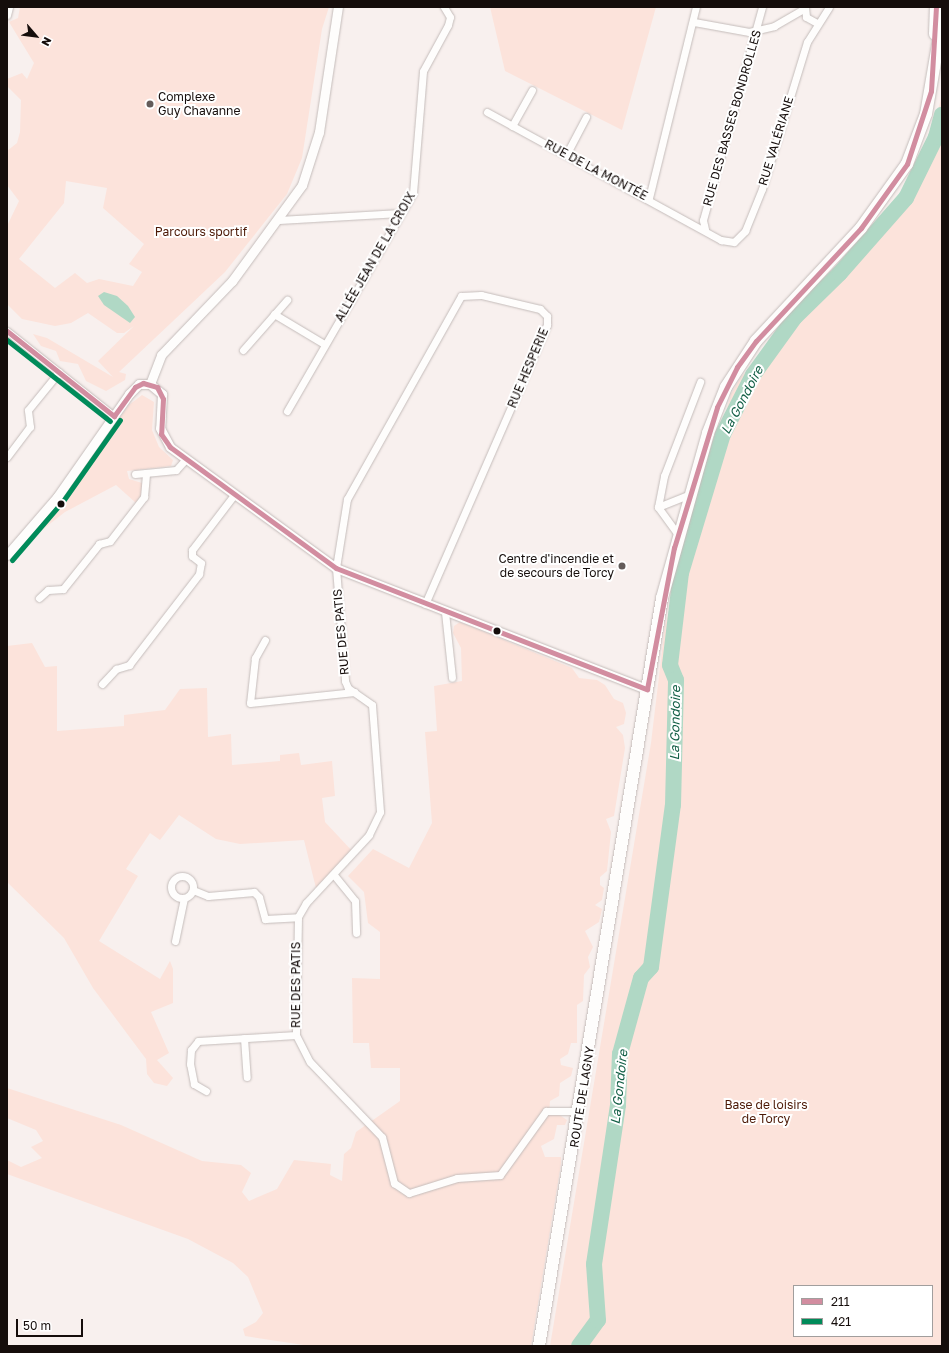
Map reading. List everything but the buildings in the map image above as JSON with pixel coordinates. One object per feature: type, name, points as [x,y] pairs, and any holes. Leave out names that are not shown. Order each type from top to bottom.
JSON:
[{"type":"main road","points":[[935,63],[936,7]]},
{"type":"main road","points":[[678,535],[717,407],[737,367],[766,330],[861,228],[899,178],[926,114],[942,21]]},
{"type":"main road","name":"ROUTE DE LAGNY","points":[[539,1346],[580,1110],[662,598],[678,535]]},
{"type":"street","points":[[7,14],[9,7]]},
{"type":"street","points":[[150,384],[161,355],[220,295],[279,220],[302,185],[317,143],[338,7]]},
{"type":"street","name":"ALLÉE JEAN DE LA CROIX","points":[[287,411],[414,189],[423,72],[448,25],[450,17],[444,7]]},
{"type":"street","points":[[649,198],[694,22],[696,7]]},
{"type":"street","name":"RUE DES BASSES BONDROLLES","points":[[705,229],[703,220],[762,7]]},
{"type":"street","name":"RUE VALÉRIANE","points":[[705,229],[730,243],[742,236],[772,161],[802,55],[817,23],[829,7]]},
{"type":"street","points":[[694,22],[741,33],[774,26],[805,8],[806,18],[817,23]]},
{"type":"street","points":[[512,126],[532,90]]},
{"type":"street","name":"RUE DE LA MONTÉE","points":[[487,112],[705,229]]},
{"type":"street","points":[[566,155],[586,117]]},
{"type":"street","points":[[279,220],[400,214]]},
{"type":"street","name":"RUE HESPERIE","points":[[336,568],[342,515],[350,491],[461,296],[481,295],[540,309],[547,316],[547,325],[425,604]]},
{"type":"street","points":[[243,350],[286,300]]},
{"type":"street","points":[[274,314],[324,344]]},
{"type":"street","points":[[7,331],[114,416]]},
{"type":"street","points":[[7,457],[30,427],[28,410],[59,372]]},
{"type":"street","points":[[678,535],[658,507],[664,476],[700,382]]},
{"type":"street","points":[[7,555],[57,497],[135,387],[150,384],[157,387],[163,399],[160,428],[164,438],[186,459],[336,568],[445,612],[647,689]]},
{"type":"street","points":[[135,474],[176,470],[186,459]]},
{"type":"street","points":[[39,598],[48,590],[63,589],[99,544],[110,541],[144,497],[146,472]]},
{"type":"street","points":[[658,507],[690,494]]},
{"type":"street","points":[[102,684],[116,669],[129,665],[199,574],[201,563],[192,556],[192,550],[234,495]]},
{"type":"street","name":"RUE DES PATIS","points":[[336,568],[345,681],[354,692],[369,701],[373,711],[380,812],[368,835],[298,917],[296,1035],[310,1062],[386,1144],[394,1183],[404,1191],[414,1193],[457,1178],[500,1176],[546,1110],[580,1110]]},
{"type":"street","points":[[445,612],[452,678]]},
{"type":"street","points":[[265,640],[254,658],[250,702],[354,692]]},
{"type":"street","points":[[334,875],[355,901],[356,933]]},
{"type":"street","points":[[184,898],[172,892],[175,879],[188,878],[193,890],[208,896],[254,892],[259,897],[265,919],[298,917]]},
{"type":"street","points":[[175,941],[184,898],[193,890]]},
{"type":"street","points":[[206,1092],[194,1084],[190,1055],[193,1046],[198,1041],[296,1035]]},
{"type":"street","points":[[244,1038],[247,1077]]},
{"type":"green space","name":"Parcours sportif","points":[[20,7],[329,7],[322,29],[302,158],[287,194],[225,272],[119,372],[126,374],[125,380],[106,391],[86,381],[78,364],[60,361],[56,351],[41,346],[33,334],[47,338],[113,377],[98,361],[134,326],[124,333],[117,333],[88,313],[71,323],[55,326],[22,319],[7,304],[7,226],[19,201],[7,185],[7,151],[17,143],[20,132],[21,100],[7,86],[7,79],[22,73],[27,79],[34,63],[9,22],[18,18]],"holes":[[[66,181],[107,188],[103,208],[144,244],[129,264],[142,272],[133,286],[99,279],[87,283],[75,273],[55,288],[19,259],[64,203]]]},
{"type":"green space","points":[[490,7],[656,7],[622,130],[505,71]]},
{"type":"green space","name":"Base de loisirs de Torcy","points":[[942,95],[942,1346],[550,1346],[651,743],[665,626],[731,394],[741,377],[880,225],[909,185],[927,153]]},
{"type":"green space","points":[[142,395],[154,402],[152,430],[159,447],[173,460],[171,466],[127,471],[129,479],[142,483],[143,492],[136,503],[116,485],[65,512],[42,530],[129,405]]},
{"type":"green space","points":[[460,622],[572,668],[579,678],[597,680],[605,685],[614,699],[623,703],[626,713],[624,724],[616,727],[623,735],[625,748],[614,816],[606,819],[611,832],[607,871],[600,877],[600,885],[604,888],[602,900],[595,905],[602,909],[599,922],[585,931],[593,947],[588,957],[590,967],[584,975],[583,1001],[577,1005],[577,1043],[571,1043],[568,1054],[560,1059],[561,1065],[573,1068],[571,1076],[560,1083],[559,1096],[550,1101],[549,1115],[558,1114],[567,1120],[565,1125],[557,1125],[554,1139],[541,1146],[545,1157],[561,1157],[561,1164],[531,1346],[310,1346],[245,1336],[243,1329],[256,1322],[263,1313],[248,1277],[233,1263],[188,1239],[7,1174],[7,1160],[21,1167],[42,1158],[31,1147],[43,1141],[36,1130],[7,1118],[7,1088],[121,1125],[202,1161],[241,1165],[251,1173],[242,1192],[249,1201],[277,1189],[294,1160],[331,1164],[330,1175],[342,1181],[344,1154],[351,1148],[356,1132],[400,1101],[400,1068],[371,1068],[369,1043],[353,1043],[352,978],[380,979],[380,932],[368,923],[364,892],[348,876],[373,849],[409,868],[432,823],[425,732],[437,731],[434,686],[462,681],[461,648],[453,633],[454,626]]},
{"type":"green space","points":[[32,643],[45,667],[57,666],[57,731],[124,726],[124,715],[165,710],[180,689],[207,688],[208,737],[231,734],[232,765],[280,761],[280,755],[299,753],[301,765],[332,761],[335,796],[322,798],[325,822],[354,853],[317,892],[304,840],[240,844],[216,839],[179,815],[160,840],[150,833],[126,869],[138,876],[99,941],[160,979],[170,961],[173,969],[173,1003],[151,1012],[169,1053],[157,1060],[173,1078],[167,1086],[154,1083],[147,1074],[146,1059],[93,988],[64,938],[7,882],[7,646]]},
{"type":"shaded area","points":[[104,292],[117,296],[128,306],[135,317],[130,323],[104,305],[98,296]]},
{"type":"waterway","name":"La Gondoire","points":[[579,1346],[598,1320],[594,1264],[618,1105],[620,1054],[641,978],[651,967],[673,805],[676,680],[670,665],[681,573],[723,434],[753,375],[795,317],[840,273],[906,198],[936,137],[942,115]]},
{"type":"transit line","name":"211","points":[[647,689],[674,548],[717,407],[737,367],[756,341],[861,228],[907,164],[931,91],[936,7]]},
{"type":"transit line","name":"211","points":[[7,331],[114,416]]},
{"type":"transit line","name":"421","points":[[7,340],[110,421]]},
{"type":"transit line","name":"211","points":[[114,416],[135,387],[143,383],[157,387],[163,399],[161,434],[170,447],[336,568],[647,689]]},
{"type":"transit line","name":"421","points":[[12,560],[63,501],[120,420]]},
{"type":"place","name":"Complexe Guy Chavanne","points":[[150,104]]},
{"type":"place","name":"Centre d'incendie et de secours de Torcy","points":[[622,566]]}]
